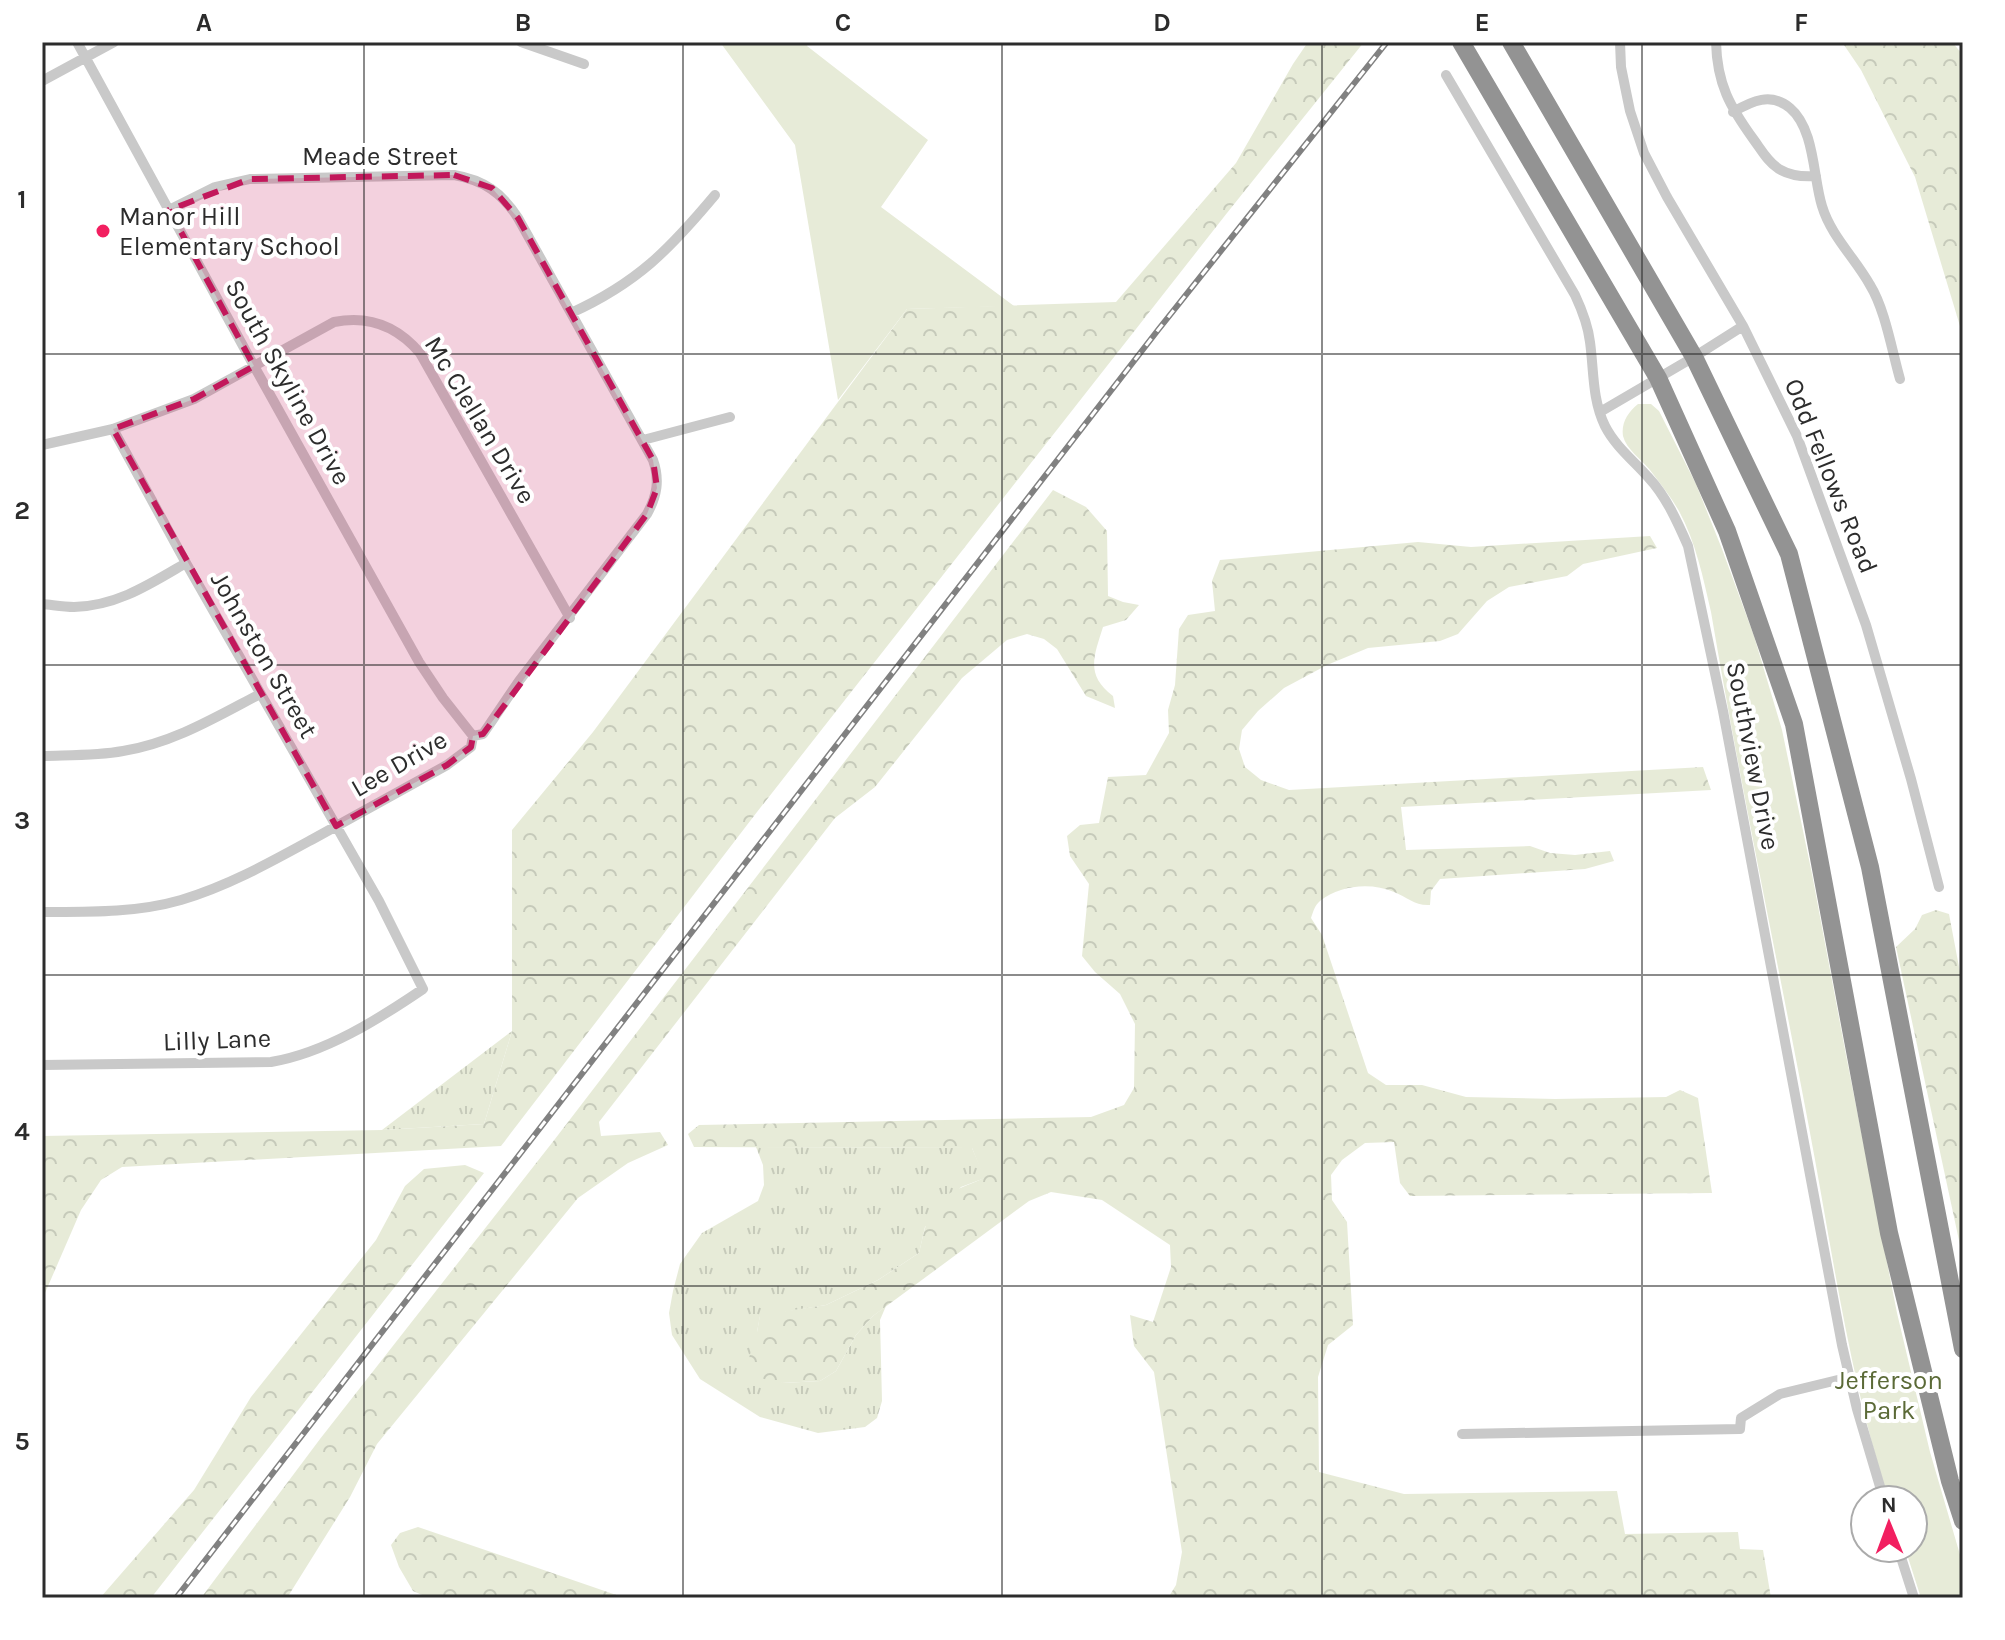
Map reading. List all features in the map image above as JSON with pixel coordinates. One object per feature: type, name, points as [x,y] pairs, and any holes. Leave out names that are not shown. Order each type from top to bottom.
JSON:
[{"type":"highway","points":[[1461,42],[1658,378],[1727,531],[1794,724],[1889,1233],[1950,1481],[1963,1521]]},
{"type":"highway","points":[[1511,42],[1694,357],[1789,554],[1870,867],[1963,1349]]},
{"type":"street","name":"South Skyline Drive","points":[[77,42],[419,662],[473,736]]},
{"type":"street","points":[[42,81],[114,42]]},
{"type":"street","points":[[521,42],[584,64]]},
{"type":"street","name":"Odd Fellows Road","points":[[1620,42],[1630,111],[1644,153],[1743,326],[1797,436],[1866,625],[1907,763],[1939,887]]},
{"type":"street","points":[[1716,42],[1719,75],[1733,112],[1777,168],[1803,177],[1816,176]]},
{"type":"street","name":"Southview Drive","points":[[1446,75],[1579,303],[1586,322],[1593,380],[1606,427],[1613,439],[1650,479],[1688,546],[1723,711],[1839,1330],[1880,1484]]},
{"type":"street","points":[[1733,112],[1761,99],[1780,102],[1797,116],[1812,152],[1825,215],[1871,285],[1900,379]]},
{"type":"street","name":"Meade Street","points":[[169,210],[215,187],[250,179],[454,175],[492,188],[509,204],[643,440]]},
{"type":"street","points":[[571,313],[619,288],[645,269],[677,240],[715,195]]},
{"type":"street","name":"Mc Clellan Drive","points":[[42,445],[113,429],[194,399],[334,322],[362,319],[388,327],[401,334],[420,353],[570,618]]},
{"type":"street","points":[[1600,412],[1743,326]]},
{"type":"street","points":[[643,440],[730,417]]},
{"type":"street","name":"Johnston Street","points":[[113,429],[379,901],[423,989]]},
{"type":"street","name":"Lee Drive","points":[[42,912],[137,909],[179,901],[219,887],[447,765],[471,747],[473,736],[483,734],[519,681],[570,618],[654,502],[657,474],[643,440]]},
{"type":"street","points":[[42,604],[77,607],[116,600],[186,563]]},
{"type":"street","points":[[42,756],[93,755],[141,747],[188,731],[260,694]]},
{"type":"street","name":"Lilly Lane","points":[[42,1065],[271,1062],[313,1051],[423,989]]},
{"type":"street","points":[[1462,1434],[1740,1429],[1741,1418],[1780,1394],[1850,1377]]},
{"type":"street","points":[[1903,1564],[1914,1598]]},
{"type":"highlighted area","points":[[454,175],[492,188],[518,218],[653,460],[657,488],[647,514],[483,734],[473,736],[471,747],[447,765],[336,826],[113,429],[194,399],[254,366],[169,210],[250,179]]},
{"type":"green space","points":[[720,42],[809,42],[807,46],[928,140],[881,207],[1014,306],[907,309],[838,400],[795,145]]},
{"type":"green space","points":[[1308,42],[1364,42],[757,812],[501,1146],[122,1167],[101,1180],[81,1210],[45,1293],[42,1319],[42,1136],[382,1130],[484,1124],[512,1031],[512,830],[593,732],[907,309],[1116,302],[1236,163]]},
{"type":"green space","points":[[1842,42],[1952,42],[1963,55],[1963,336],[1915,177],[1861,70]]},
{"type":"green space","name":"Jefferson Park","points":[[1638,404],[1651,404],[1659,411],[1696,484],[1754,636],[1782,730],[1897,1313],[1930,1452],[1963,1565],[1963,1598],[1921,1598],[1910,1564],[1929,1564],[1929,1484],[1884,1484],[1875,1454],[1842,1312],[1702,573],[1679,511],[1623,436],[1623,427]]},
{"type":"green space","points":[[1053,490],[1086,507],[1107,531],[1108,596],[1139,605],[1126,620],[1103,627],[1097,647],[1095,673],[1113,696],[1115,708],[1086,696],[1057,649],[1044,639],[1027,634],[1007,640],[962,678],[875,787],[835,818],[599,1122],[601,1136],[660,1132],[668,1145],[628,1163],[578,1198],[377,1444],[350,1497],[287,1598],[201,1598],[320,1439],[555,1139]]},
{"type":"green space","points":[[1650,536],[1657,548],[1583,564],[1567,576],[1509,587],[1487,601],[1458,634],[1440,641],[1368,648],[1327,665],[1284,688],[1242,730],[1239,749],[1245,767],[1261,780],[1289,790],[1703,767],[1711,790],[1401,807],[1406,850],[1530,846],[1550,853],[1575,855],[1610,851],[1614,861],[1585,869],[1440,879],[1431,891],[1430,905],[1415,903],[1385,889],[1366,886],[1337,891],[1315,907],[1311,918],[1322,935],[1368,1073],[1386,1085],[1422,1085],[1466,1097],[1666,1097],[1680,1090],[1698,1098],[1712,1193],[1410,1196],[1400,1183],[1394,1142],[1365,1143],[1342,1160],[1331,1175],[1332,1200],[1347,1222],[1353,1325],[1328,1345],[1318,1377],[1319,1472],[1404,1494],[1617,1491],[1625,1534],[1738,1532],[1740,1549],[1763,1550],[1771,1598],[1168,1598],[1176,1585],[1182,1552],[1154,1372],[1134,1346],[1130,1315],[1153,1322],[1171,1267],[1170,1245],[1102,1200],[1051,1192],[1029,1201],[873,1316],[856,1335],[836,1371],[820,1381],[782,1383],[751,1376],[748,1361],[760,1315],[826,1305],[878,1280],[919,1253],[933,1208],[942,1198],[984,1178],[972,1148],[694,1147],[688,1134],[699,1125],[1091,1117],[1124,1105],[1134,1088],[1135,1024],[1120,994],[1082,956],[1089,884],[1070,856],[1067,836],[1080,825],[1099,823],[1108,777],[1146,775],[1169,733],[1168,710],[1175,685],[1179,629],[1188,615],[1215,611],[1212,581],[1220,560],[1418,542],[1471,547]]},
{"type":"green space","points":[[1936,910],[1949,914],[1963,988],[1963,1259],[1896,947],[1915,929],[1922,915]]},
{"type":"green space","points":[[512,1031],[484,1124],[382,1130]]},
{"type":"green space","points":[[756,1147],[972,1148],[985,1178],[961,1187],[925,1227],[919,1253],[878,1280],[826,1305],[760,1316],[757,1332],[782,1383],[820,1381],[836,1371],[856,1335],[886,1306],[880,1320],[882,1401],[877,1418],[865,1427],[818,1433],[760,1417],[700,1379],[672,1335],[669,1313],[680,1264],[702,1233],[758,1201],[764,1185],[763,1165]]},
{"type":"green space","points":[[465,1165],[484,1173],[151,1598],[100,1598],[194,1490],[251,1397],[376,1240],[405,1186],[424,1169]]},
{"type":"green space","points":[[418,1527],[625,1598],[429,1598],[413,1591],[391,1545],[400,1533]]},
{"type":"railway","points":[[176,1598],[1158,330],[1387,42]]},
{"type":"place","name":"Manor Hill Elementary School","points":[[103,231]]}]
